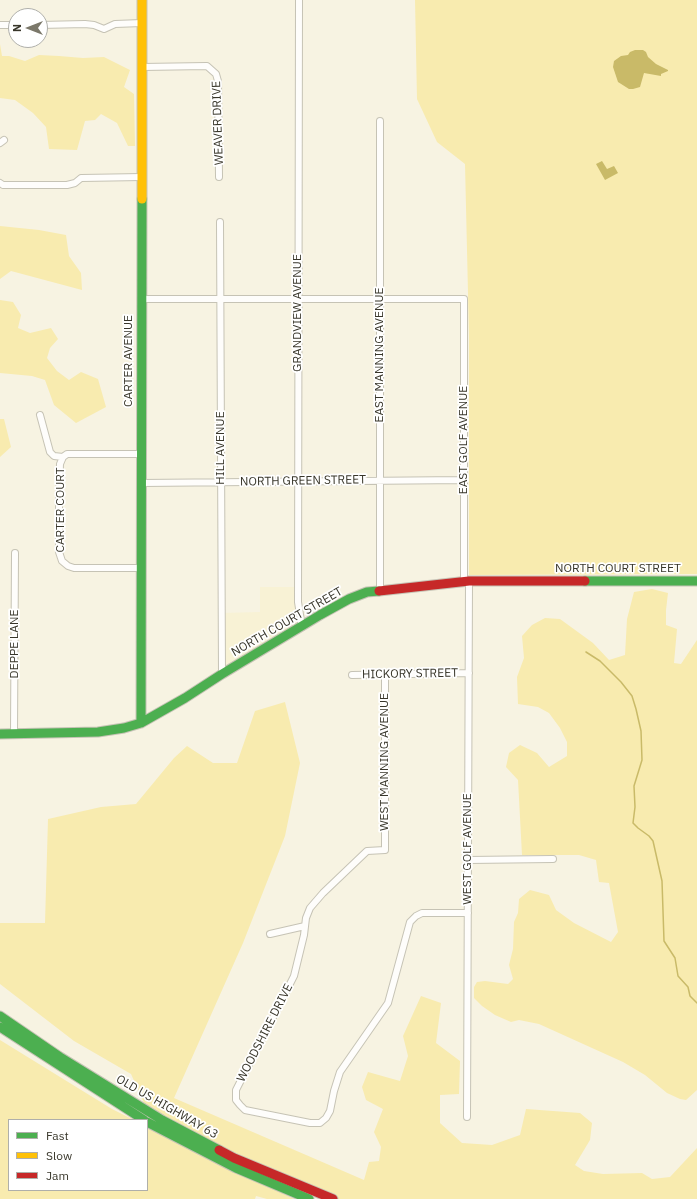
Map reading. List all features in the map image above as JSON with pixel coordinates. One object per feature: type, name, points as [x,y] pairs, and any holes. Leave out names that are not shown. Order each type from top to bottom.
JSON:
[{"type":"main road","name":"CARTER AVENUE","points":[[141,723],[142,0]]},
{"type":"main road","name":"NORTH COURT STREET","points":[[0,734],[106,731],[141,723],[185,698],[320,615],[349,599],[380,590],[467,582],[697,581]]},
{"type":"main road","name":"OLD US HIGHWAY 63","points":[[0,1016],[60,1057],[162,1120],[234,1158],[333,1199]]},
{"type":"main road","points":[[0,1027],[142,1119]]},
{"type":"main road","points":[[148,1123],[236,1168],[309,1199]]},
{"type":"street","name":"GRANDVIEW AVENUE","points":[[299,0],[298,602],[302,626]]},
{"type":"street","points":[[48,24],[85,24],[94,25],[104,29],[115,24],[142,23]]},
{"type":"street","name":"WEAVER DRIVE","points":[[142,66],[207,66],[216,74],[218,82],[219,177]]},
{"type":"street","name":"EAST MANNING AVENUE","points":[[380,120],[380,590]]},
{"type":"street","points":[[0,183],[3,185],[67,185],[81,178],[142,177]]},
{"type":"street","name":"HILL AVENUE","points":[[220,222],[222,674]]},
{"type":"street","points":[[142,300],[380,299]]},
{"type":"street","name":"EAST GOLF AVENUE","points":[[380,299],[464,299],[464,480],[467,582]]},
{"type":"street","points":[[40,415],[50,452],[54,456],[63,457]]},
{"type":"street","name":"CARTER COURT","points":[[141,454],[67,454],[63,457],[60,464],[59,496],[59,552],[62,561],[68,566],[74,568],[141,568]]},
{"type":"street","name":"NORTH GREEN STREET","points":[[141,483],[464,480]]},
{"type":"street","name":"DEPPE LANE","points":[[14,734],[15,553]]},
{"type":"street","name":"WEST GOLF AVENUE","points":[[467,582],[469,673],[467,1117]]},
{"type":"street","name":"HICKORY STREET","points":[[352,675],[469,673]]},
{"type":"street","name":"WEST MANNING AVENUE","points":[[385,674],[385,850]]},
{"type":"street","name":"WOODSHIRE DRIVE","points":[[385,850],[366,851],[323,893],[310,908],[306,918],[304,935],[294,976],[236,1090],[236,1100],[245,1110],[310,1123],[320,1123],[326,1118],[330,1111],[340,1072],[388,1003],[410,922],[422,913],[468,913]]},
{"type":"street","points":[[468,860],[553,859]]},
{"type":"street","points":[[270,934],[305,926]]},
{"type":"shaded area","points":[[415,0],[697,0],[697,574],[469,575],[469,336],[465,164],[437,142],[417,99]]},
{"type":"shaded area","points":[[0,44],[2,56],[9,56],[25,61],[39,55],[83,58],[104,57],[130,70],[124,87],[134,94],[135,146],[128,146],[117,123],[101,114],[95,120],[85,121],[77,150],[49,149],[46,127],[33,113],[15,100],[0,98]]},
{"type":"shaded area","points":[[635,50],[643,50],[656,64],[668,71],[661,74],[661,76],[644,73],[640,87],[629,89],[618,82],[613,67],[614,61]]},
{"type":"shaded area","points":[[602,161],[607,169],[614,166],[618,173],[605,180],[596,164]]},
{"type":"shaded area","points":[[0,226],[39,230],[66,235],[69,256],[81,273],[82,290],[11,271],[0,279]]},
{"type":"shaded area","points":[[0,300],[13,302],[21,315],[18,328],[30,333],[51,328],[58,339],[50,348],[47,358],[57,371],[69,380],[81,372],[98,379],[106,407],[76,423],[54,405],[45,380],[32,376],[0,373]]},
{"type":"shaded area","points":[[0,419],[4,419],[11,447],[0,457]]},
{"type":"shaded area","points":[[260,587],[298,587],[302,627],[222,674],[221,613],[260,612]]},
{"type":"shaded area","points":[[652,589],[668,593],[666,625],[677,629],[674,663],[681,664],[697,640],[697,1090],[686,1100],[667,1093],[645,1075],[623,1062],[539,1024],[519,1020],[511,1022],[495,1015],[474,998],[474,987],[477,982],[485,981],[508,984],[513,979],[509,965],[513,949],[514,922],[518,913],[519,899],[530,890],[549,895],[556,910],[574,923],[611,942],[618,932],[609,883],[599,882],[596,860],[579,855],[522,855],[518,780],[506,767],[509,753],[520,745],[537,753],[549,767],[567,756],[567,742],[560,728],[549,713],[538,707],[518,704],[517,677],[524,658],[522,636],[532,625],[545,618],[560,619],[593,643],[609,660],[625,655],[627,619],[634,592]]},
{"type":"shaded area","points":[[285,702],[300,763],[285,836],[243,943],[174,1098],[364,1180],[369,1162],[379,1161],[381,1147],[374,1132],[383,1109],[366,1100],[362,1087],[368,1072],[400,1081],[408,1056],[403,1036],[421,996],[441,1003],[436,1043],[460,1061],[459,1094],[440,1095],[440,1123],[462,1143],[492,1145],[520,1135],[526,1109],[580,1113],[592,1123],[590,1140],[575,1165],[584,1171],[603,1174],[642,1173],[652,1179],[670,1177],[697,1148],[697,1199],[333,1199],[148,1112],[131,1074],[74,1041],[0,984],[0,923],[45,923],[48,819],[101,807],[136,804],[174,758],[187,746],[213,763],[237,763],[255,711]]},
{"type":"shaded area","points":[[0,1040],[112,1109],[132,1119],[8,1119],[8,1191],[148,1191],[148,1126],[294,1199],[267,1199],[256,1196],[255,1199],[0,1199]]},
{"type":"waterway","points":[[586,652],[600,661],[621,682],[632,696],[641,731],[642,760],[634,786],[635,807],[633,823],[653,841],[662,881],[664,941],[675,958],[678,976],[688,987],[690,996],[697,1003]]},
{"type":"traffic: fast","points":[[141,723],[142,199]]},
{"type":"traffic: fast","points":[[585,581],[697,581]]},
{"type":"traffic: fast","points":[[0,734],[98,732],[124,728],[141,723],[185,698],[320,615],[349,599],[367,592],[379,591]]},
{"type":"traffic: fast","points":[[0,1016],[60,1057],[162,1120],[219,1150]]},
{"type":"traffic: fast","points":[[0,1027],[142,1119]]},
{"type":"traffic: fast","points":[[148,1123],[236,1168],[309,1199]]},
{"type":"traffic: slow","points":[[142,0],[142,199]]},
{"type":"traffic: jam","points":[[379,591],[469,581],[585,581]]},
{"type":"traffic: jam","points":[[219,1150],[234,1158],[333,1199]]}]
